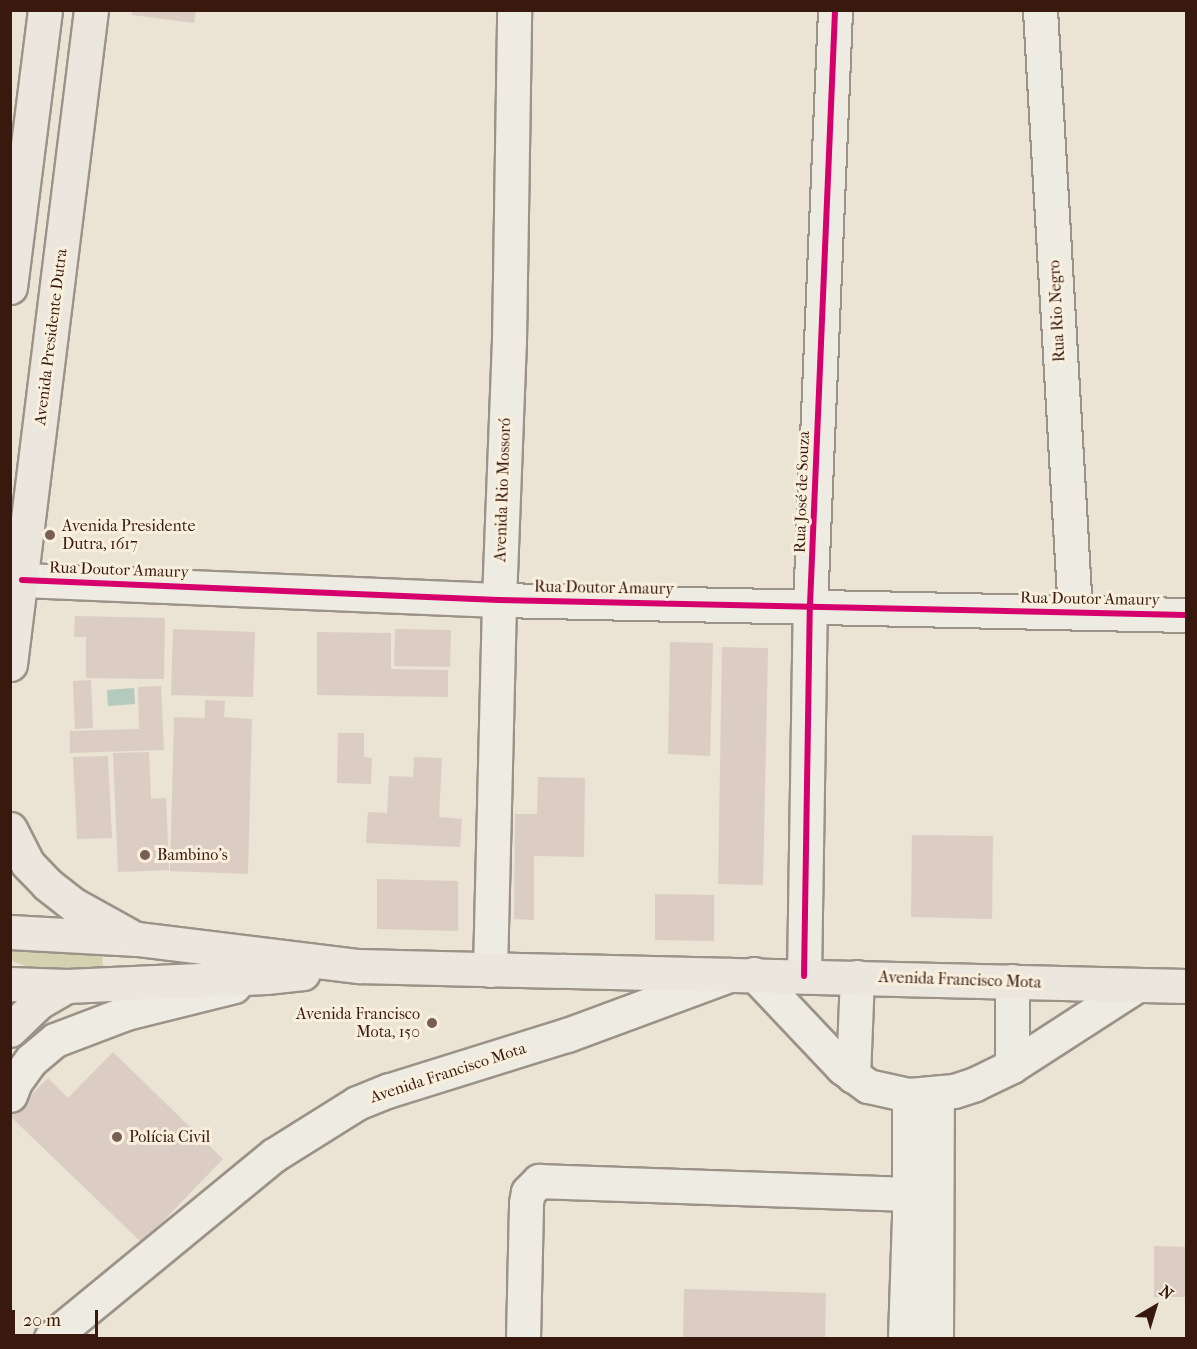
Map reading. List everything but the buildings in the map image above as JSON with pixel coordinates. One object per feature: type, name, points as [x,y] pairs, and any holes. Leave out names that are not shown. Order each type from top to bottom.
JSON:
[{"type":"main road","points":[[10,286],[20,121],[38,69],[45,10]]},
{"type":"main road","name":"Avenida Presidente Dutra","points":[[10,664],[91,10]]},
{"type":"main road","points":[[38,69],[83,72]]},
{"type":"main road","points":[[10,829],[27,863],[47,884],[74,905],[137,939]]},
{"type":"main road","points":[[10,933],[137,939],[358,966]]},
{"type":"main road","points":[[10,984],[68,986],[266,977],[358,966]]},
{"type":"main road","name":"Avenida Francisco Mota","points":[[358,966],[1186,986]]},
{"type":"main road","points":[[10,1030],[39,1002],[68,986]]},
{"type":"street","name":"Avenida Rio Mossoró","points":[[490,970],[499,600],[509,341],[514,10]]},
{"type":"street","name":"Rua José de Souza","points":[[804,976],[810,606],[835,10]]},
{"type":"street","name":"Rua Rio Negro","points":[[1040,10],[1075,612]]},
{"type":"street","name":"Rua Doutor Amaury","points":[[22,580],[499,600],[1186,615]]},
{"type":"street","points":[[744,974],[853,1076],[868,1086],[923,1094],[975,1084],[1012,1066],[1137,985]]},
{"type":"street","name":"Avenida Francisco Mota","points":[[51,1338],[88,1324],[274,1155],[357,1103],[390,1090],[567,1035],[744,974]]},
{"type":"street","points":[[10,1095],[15,1082],[31,1060],[55,1040],[126,1013],[266,977]]},
{"type":"street","points":[[853,1076],[857,977]]},
{"type":"street","points":[[1012,981],[1012,1066]]},
{"type":"street","points":[[923,1094],[922,1205],[936,1338]]},
{"type":"street","points":[[523,1338],[526,1203],[528,1192],[539,1181],[801,1202],[922,1205]]},
{"type":"street","points":[[905,1338],[922,1205]]},
{"type":"shaded area","points":[[134,688],[135,704],[108,706],[107,690]]},
{"type":"shaded area","points":[[37,943],[101,949],[104,973],[33,969],[11,960],[10,949]]},
{"type":"cycle path","points":[[804,976],[810,605],[835,10]]},
{"type":"cycle path","points":[[22,580],[499,600],[1186,615]]},
{"type":"place","name":"Avenida Presidente Dutra, 1617","points":[[50,535]]},
{"type":"place","name":"Bambino's","points":[[145,855]]},
{"type":"place","name":"Avenida Francisco Mota, 150","points":[[432,1023]]},
{"type":"place","name":"Polícia Civil","points":[[117,1137]]}]
